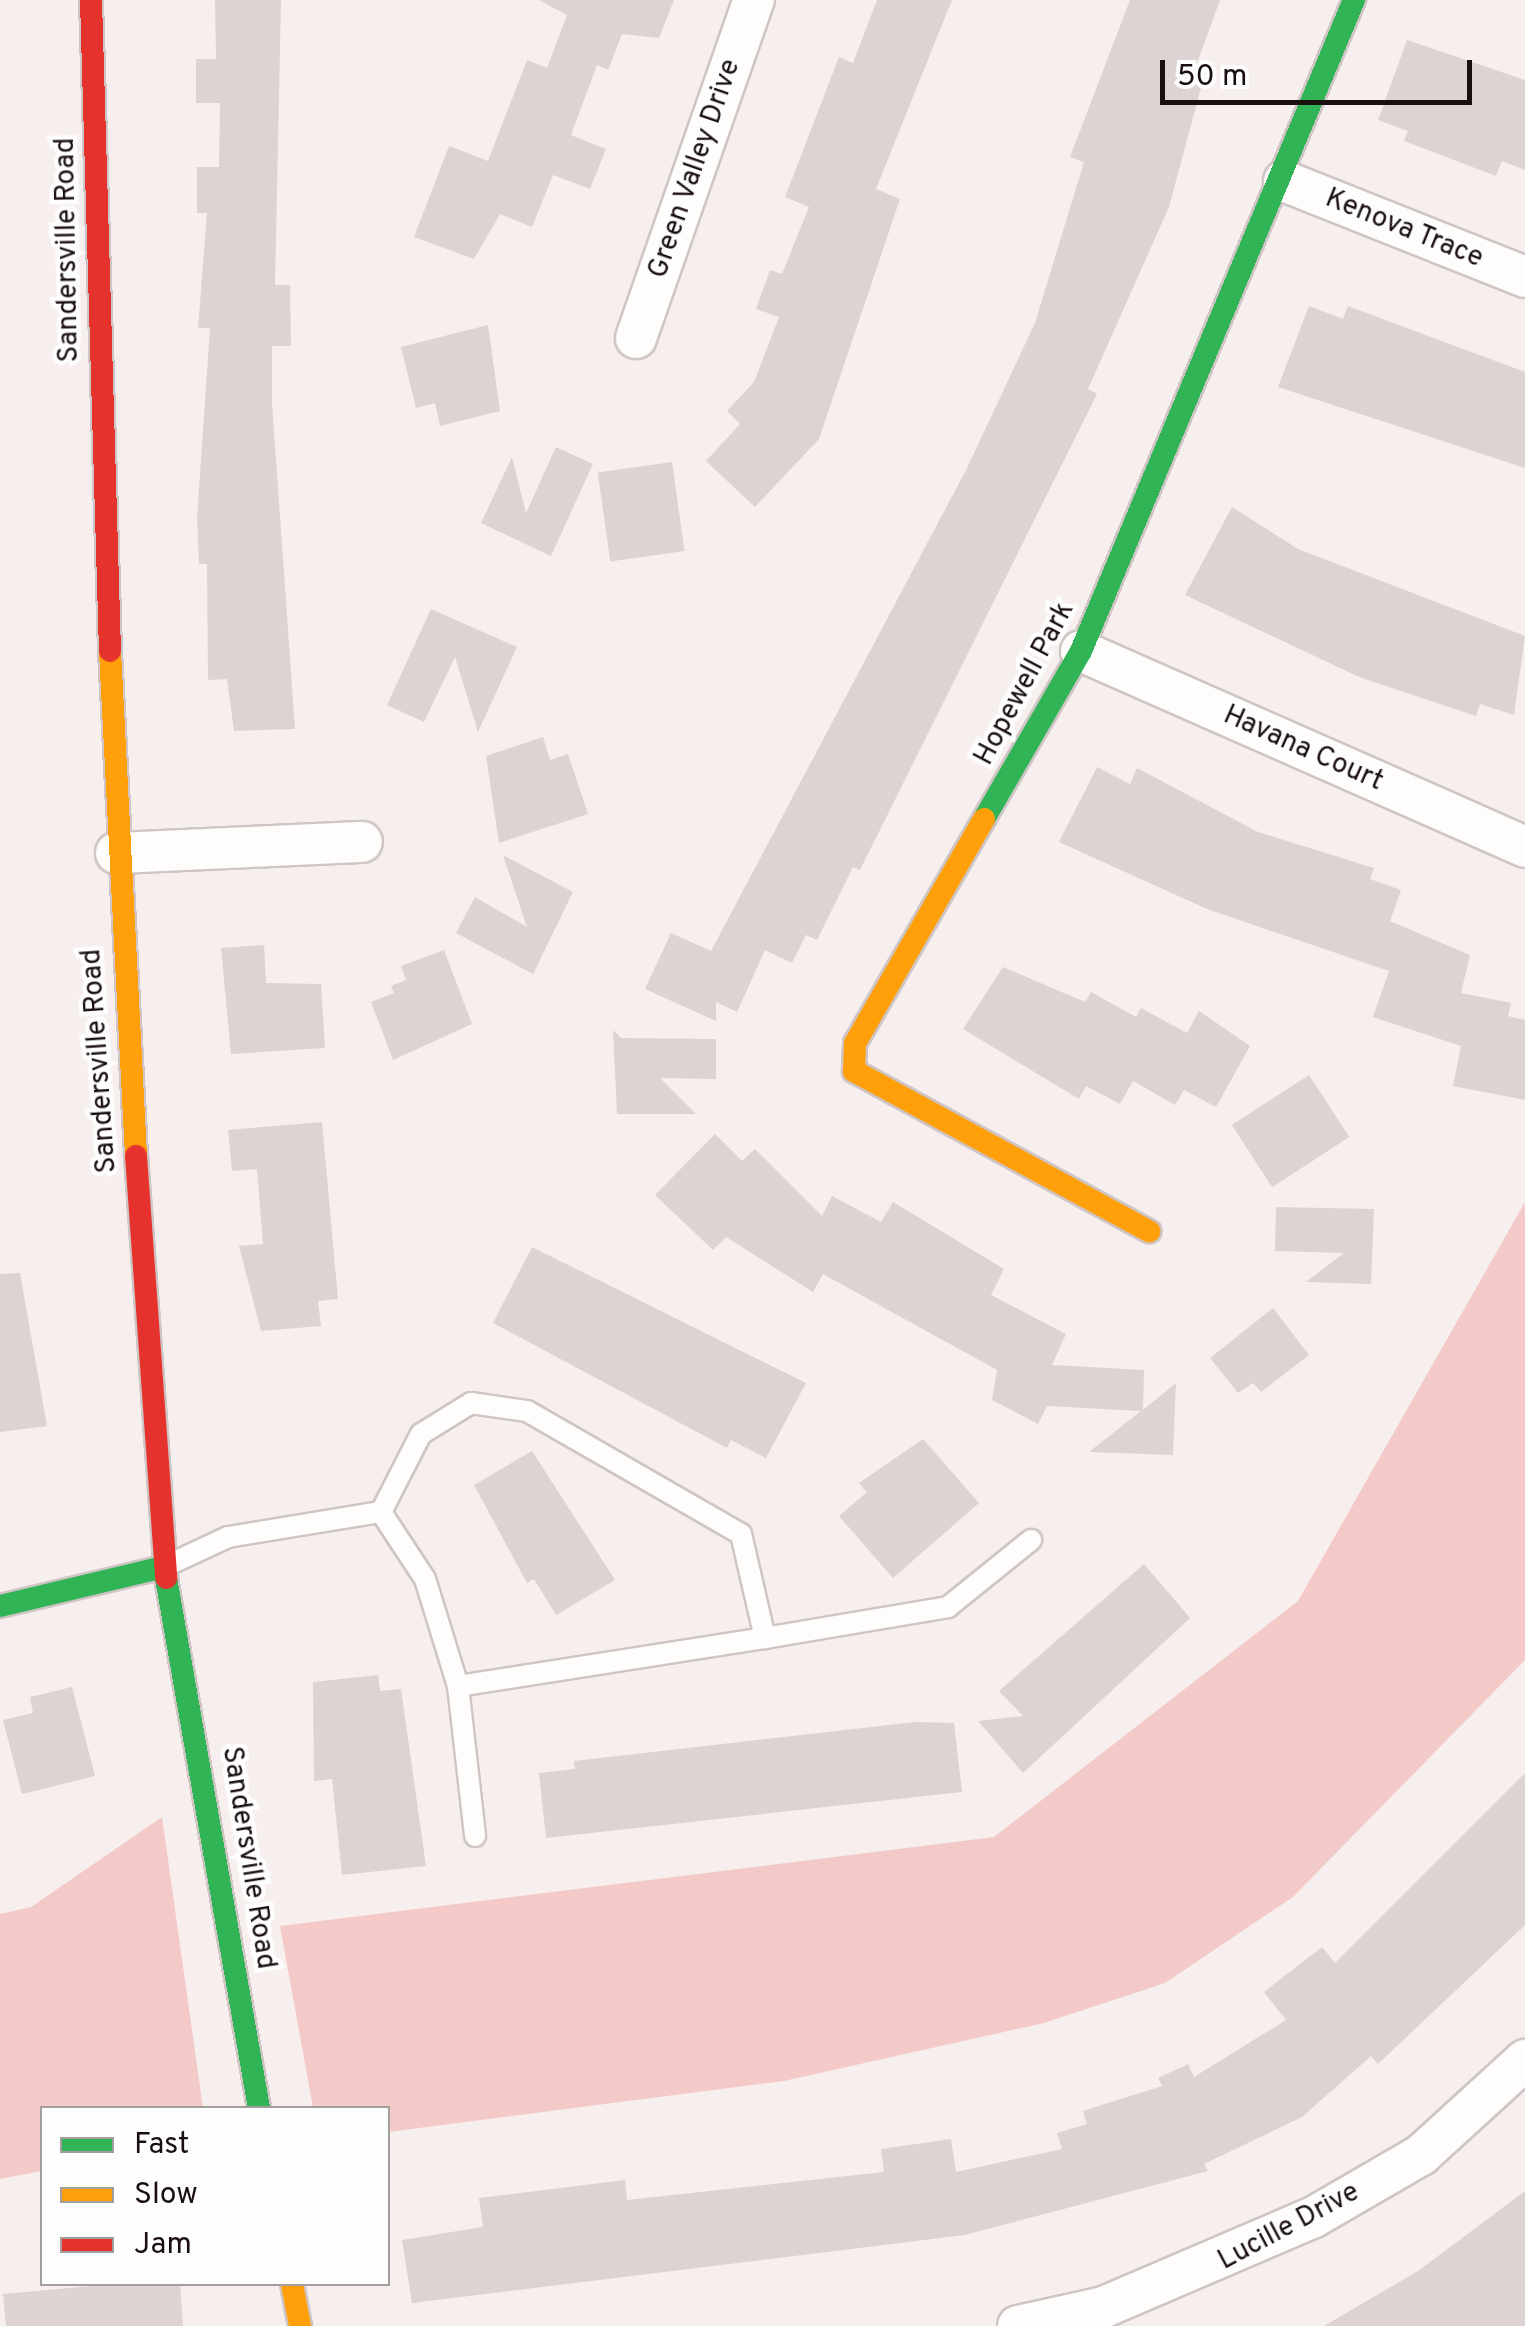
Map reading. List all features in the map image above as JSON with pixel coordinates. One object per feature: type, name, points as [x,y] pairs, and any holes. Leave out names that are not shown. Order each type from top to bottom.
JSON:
[{"type":"street","name":"Sandersville Road","points":[[91,0],[116,853],[164,1567],[259,2106]]},
{"type":"street","name":"Green Valley Drive","points":[[636,338],[754,0]]},
{"type":"street","name":"Hopewell Park","points":[[1149,1231],[854,1070],[855,1043],[1081,651],[1284,180],[1354,0]]},
{"type":"street","name":"Kenova Trace","points":[[1284,180],[1525,276]]},
{"type":"street","name":"Havana Court","points":[[1081,651],[1525,846]]},
{"type":"street","points":[[116,853],[362,842]]},
{"type":"street","points":[[0,1606],[164,1567]]},
{"type":"street","name":"Lucille Drive","points":[[1018,2326],[1210,2268],[1314,2218],[1421,2155],[1525,2060]]},
{"type":"street","points":[[292,2286],[300,2326]]},
{"type":"lane","points":[[381,1512],[421,1434],[471,1403],[527,1411],[741,1534],[765,1638]]},
{"type":"lane","points":[[164,1567],[228,1536],[381,1512]]},
{"type":"lane","points":[[381,1512],[425,1580],[458,1686],[475,1836]]},
{"type":"lane","points":[[458,1686],[948,1607],[1031,1540]]},
{"type":"shaded area","points":[[1525,1202],[1525,1660],[1293,1897],[1165,1983],[1044,2023],[784,2081],[390,2132],[390,2106],[313,2106],[280,1926],[994,1837],[1298,1601]]},
{"type":"shaded area","points":[[162,1817],[203,2106],[40,2106],[40,2171],[0,2179],[0,1914],[31,1907]]},
{"type":"building","points":[[215,0],[281,0],[275,285],[290,285],[291,346],[272,346],[272,403],[295,729],[234,731],[227,679],[208,680],[207,564],[199,564],[197,518],[210,328],[198,328],[207,213],[197,213],[197,167],[219,167],[220,103],[196,103],[196,59],[216,59]]},
{"type":"building","points":[[539,0],[674,0],[659,38],[622,34],[608,70],[597,65],[571,135],[606,149],[590,189],[553,175],[532,227],[500,214],[474,259],[414,237],[449,146],[488,161],[527,60],[547,68],[567,15]]},
{"type":"building","points":[[877,0],[952,0],[876,189],[900,199],[819,439],[755,507],[706,461],[740,424],[727,411],[754,382],[779,317],[756,309],[770,270],[782,274],[809,207],[785,197],[839,57],[853,63]]},
{"type":"building","points":[[1130,0],[1220,0],[1195,69],[1205,73],[1169,207],[1088,389],[1097,394],[860,870],[853,867],[817,940],[806,935],[792,963],[765,950],[737,1012],[716,1002],[716,1021],[645,989],[671,933],[711,951],[966,470],[1035,323],[1084,162],[1070,157]]},
{"type":"building","points":[[1407,40],[1525,80],[1525,170],[1502,161],[1496,176],[1404,141],[1408,131],[1378,120]]},
{"type":"building","points":[[1309,306],[1343,319],[1348,306],[1525,372],[1525,468],[1278,387]]},
{"type":"building","points":[[488,325],[500,411],[440,426],[435,403],[416,408],[401,347]]},
{"type":"building","points":[[556,447],[593,464],[551,556],[481,523],[512,457],[526,513]]},
{"type":"building","points":[[672,462],[685,551],[610,562],[598,472]]},
{"type":"building","points":[[1232,507],[1298,549],[1525,636],[1514,715],[1480,704],[1476,716],[1359,677],[1185,595]]},
{"type":"building","points":[[431,609],[517,647],[478,732],[455,657],[424,722],[387,705]]},
{"type":"building","points":[[543,737],[550,760],[568,754],[588,814],[499,843],[486,756]]},
{"type":"building","points":[[1097,767],[1130,784],[1137,768],[1258,832],[1374,868],[1370,879],[1401,890],[1390,921],[1470,955],[1461,993],[1511,1003],[1508,1016],[1525,1020],[1525,1100],[1453,1086],[1461,1046],[1373,1017],[1389,971],[1207,909],[1059,842]]},
{"type":"building","points":[[503,855],[573,892],[533,974],[456,933],[475,897],[527,927]]},
{"type":"building","points":[[264,945],[266,983],[321,984],[325,1048],[231,1054],[221,948]]},
{"type":"building","points":[[444,950],[472,1024],[393,1060],[371,1002],[394,993],[391,986],[406,980],[401,966]]},
{"type":"building","points":[[1003,967],[1085,1002],[1091,992],[1136,1017],[1141,1008],[1187,1033],[1199,1011],[1250,1046],[1216,1107],[1184,1090],[1175,1105],[1133,1081],[1120,1104],[1086,1086],[1079,1099],[963,1029]]},
{"type":"building","points":[[613,1030],[621,1038],[716,1039],[716,1079],[660,1078],[696,1114],[617,1114]]},
{"type":"building","points":[[1309,1075],[1349,1137],[1272,1187],[1232,1125]]},
{"type":"building","points":[[322,1122],[338,1299],[318,1301],[321,1326],[261,1331],[239,1246],[263,1244],[257,1169],[232,1171],[228,1130]]},
{"type":"building","points":[[715,1134],[742,1161],[755,1149],[822,1216],[832,1196],[881,1222],[893,1202],[1004,1269],[991,1295],[1066,1334],[1052,1365],[1144,1370],[1143,1410],[1176,1383],[1173,1455],[1089,1452],[1141,1411],[1047,1406],[1038,1424],[992,1400],[997,1370],[823,1274],[813,1292],[726,1237],[713,1250],[655,1195]]},
{"type":"building","points":[[1276,1207],[1374,1209],[1371,1284],[1306,1282],[1344,1253],[1275,1251]]},
{"type":"building","points":[[532,1247],[806,1383],[766,1458],[731,1440],[727,1448],[493,1323]]},
{"type":"building","points":[[20,1273],[47,1426],[0,1432],[0,1274]]},
{"type":"building","points":[[1273,1308],[1309,1355],[1261,1392],[1253,1383],[1238,1393],[1210,1358]]},
{"type":"building","points":[[923,1439],[979,1503],[893,1578],[839,1516],[867,1492],[859,1483]]},
{"type":"building","points":[[532,1451],[615,1580],[556,1615],[534,1579],[527,1583],[474,1485]]},
{"type":"building","points":[[1144,1564],[1190,1618],[1023,1773],[978,1721],[1023,1716],[999,1691]]},
{"type":"building","points":[[378,1675],[380,1691],[401,1689],[426,1866],[342,1875],[332,1779],[314,1781],[313,1682]]},
{"type":"building","points":[[72,1687],[95,1776],[22,1794],[3,1720],[33,1713],[30,1697]]},
{"type":"building","points":[[915,1722],[954,1723],[962,1792],[546,1838],[539,1773],[575,1769],[574,1761]]},
{"type":"building","points":[[1525,1773],[1525,1925],[1378,2064],[1371,2056],[1302,2117],[1204,2164],[1208,2171],[965,2235],[412,2303],[402,2240],[483,2227],[479,2198],[625,2180],[627,2200],[884,2172],[881,2149],[951,2139],[956,2172],[1062,2149],[1057,2133],[1087,2124],[1083,2111],[1162,2086],[1158,2078],[1188,2064],[1194,2077],[1286,2020],[1264,1992],[1322,1947],[1335,1963]]},
{"type":"building","points":[[1525,2191],[1525,2326],[1324,2326],[1418,2271]]},
{"type":"building","points":[[91,2286],[180,2286],[183,2326],[6,2326],[3,2294]]},
{"type":"traffic: fast","points":[[984,819],[1081,651],[1354,0]]},
{"type":"traffic: fast","points":[[0,1606],[164,1567]]},
{"type":"traffic: fast","points":[[166,1578],[259,2106]]},
{"type":"traffic: slow","points":[[110,651],[136,1156]]},
{"type":"traffic: slow","points":[[984,819],[855,1043],[854,1071],[1149,1231]]},
{"type":"traffic: slow","points":[[292,2286],[300,2326]]},
{"type":"traffic: jam","points":[[91,0],[110,651]]},
{"type":"traffic: jam","points":[[136,1156],[166,1578]]}]
